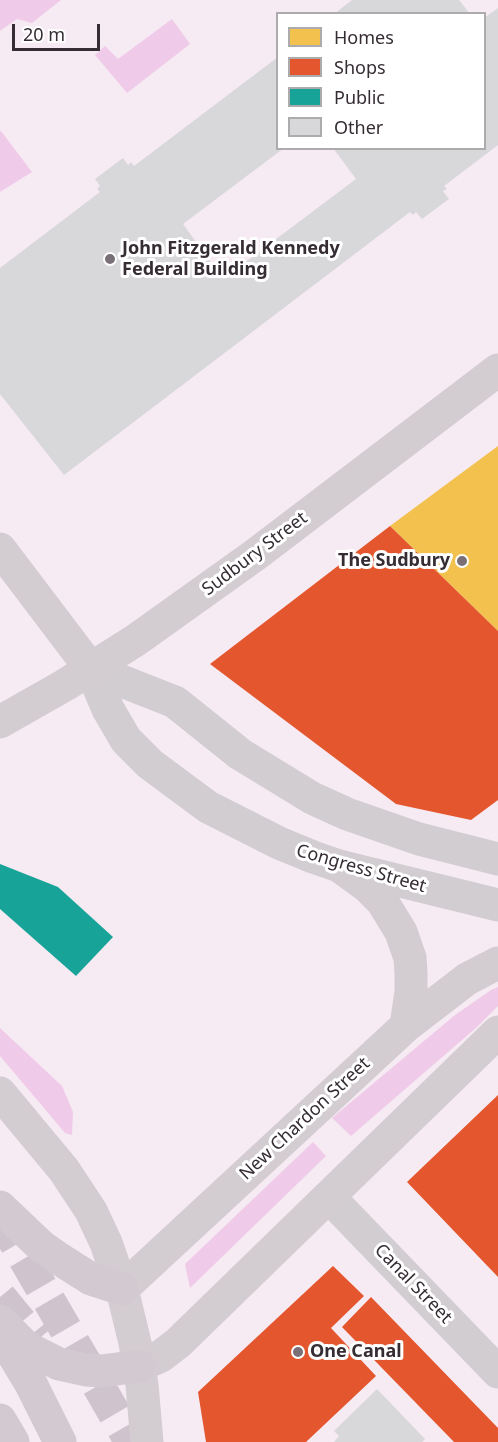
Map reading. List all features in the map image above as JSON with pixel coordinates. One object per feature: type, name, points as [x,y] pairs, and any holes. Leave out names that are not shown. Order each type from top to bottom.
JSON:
[{"type":"highway","points":[[0,1207],[41,1246],[58,1258],[91,1279],[122,1289]]},
{"type":"highway","points":[[0,1321],[29,1348],[59,1364],[102,1371],[139,1366]]},
{"type":"highway","points":[[0,1332],[32,1384],[60,1442]]},
{"type":"highway","points":[[0,1420],[13,1442]]},
{"type":"main road","name":"Sudbury Street","points":[[0,722],[136,640],[255,555],[498,370]]},
{"type":"main road","name":"Congress Street","points":[[0,549],[91,669],[121,734],[150,764],[196,799],[226,817],[279,843],[339,866],[498,905]]},
{"type":"main road","points":[[91,669],[175,702],[240,754],[312,798],[347,814],[419,840],[498,859]]},
{"type":"main road","points":[[339,866],[368,887],[382,901],[401,932],[410,958],[411,973],[406,1026]]},
{"type":"main road","name":"New Chardon Street","points":[[122,1289],[406,1026],[467,979],[498,963]]},
{"type":"main road","points":[[139,1366],[160,1356],[178,1343],[498,1032]]},
{"type":"main road","points":[[0,1093],[46,1147],[86,1203],[103,1234],[122,1289],[139,1366],[147,1442]]},
{"type":"main road","name":"Canal Street","points":[[328,1197],[498,1372]]},
{"type":"shaded area","points":[[0,0],[61,0],[32,23],[17,19],[0,31]]},
{"type":"shaded area","points":[[172,19],[190,44],[127,93],[95,55],[105,46],[118,59]]},
{"type":"shaded area","points":[[0,132],[32,172],[0,192]]},
{"type":"shaded area","points":[[498,987],[498,1006],[477,1027],[351,1136],[332,1118],[455,1015]]},
{"type":"shaded area","points":[[0,1028],[62,1086],[73,1112],[72,1135],[65,1133],[0,1056]]},
{"type":"shaded area","points":[[313,1142],[326,1156],[190,1288],[185,1264]]},
{"type":"building: Homes","name":"The Sudbury","points":[[498,446],[498,631],[390,526]]},
{"type":"building: Shops","points":[[390,526],[498,631],[498,800],[471,820],[396,804],[210,664]]},
{"type":"building: Shops","points":[[498,1095],[498,1277],[407,1182]]},
{"type":"building: Shops","name":"One Canal","points":[[333,1266],[364,1296],[331,1328],[376,1376],[306,1442],[206,1442],[198,1392]]},
{"type":"building: Shops","points":[[371,1297],[498,1428],[498,1442],[454,1442],[342,1327]]},
{"type":"building: Public","points":[[0,864],[58,887],[113,937],[76,976],[0,909]]},
{"type":"building: Other","points":[[352,0],[459,0],[468,12],[337,12]]},
{"type":"building: Other","name":"John Fitzgerald Kennedy Federal Building","points":[[498,8],[498,145],[444,186],[447,189],[443,191],[449,199],[422,219],[416,212],[413,215],[410,212],[64,475],[0,394],[0,268],[100,192],[97,189],[100,186],[95,179],[123,158],[128,165],[131,162],[134,166],[276,59],[276,150],[281,150],[183,224],[223,279],[356,179],[334,150],[486,150],[486,17]]},
{"type":"building: Other","points":[[377,1389],[425,1439],[422,1442],[334,1442],[339,1436],[334,1431]]},
{"type":"tunnel","points":[[0,1216],[131,1442]]},
{"type":"tunnel","points":[[0,1297],[36,1341]]},
{"type":"place","name":"John Fitzgerald Kennedy Federal Building","points":[[110,259]]},
{"type":"place","name":"The Sudbury","points":[[462,561]]},
{"type":"place","name":"One Canal","points":[[298,1352]]}]
